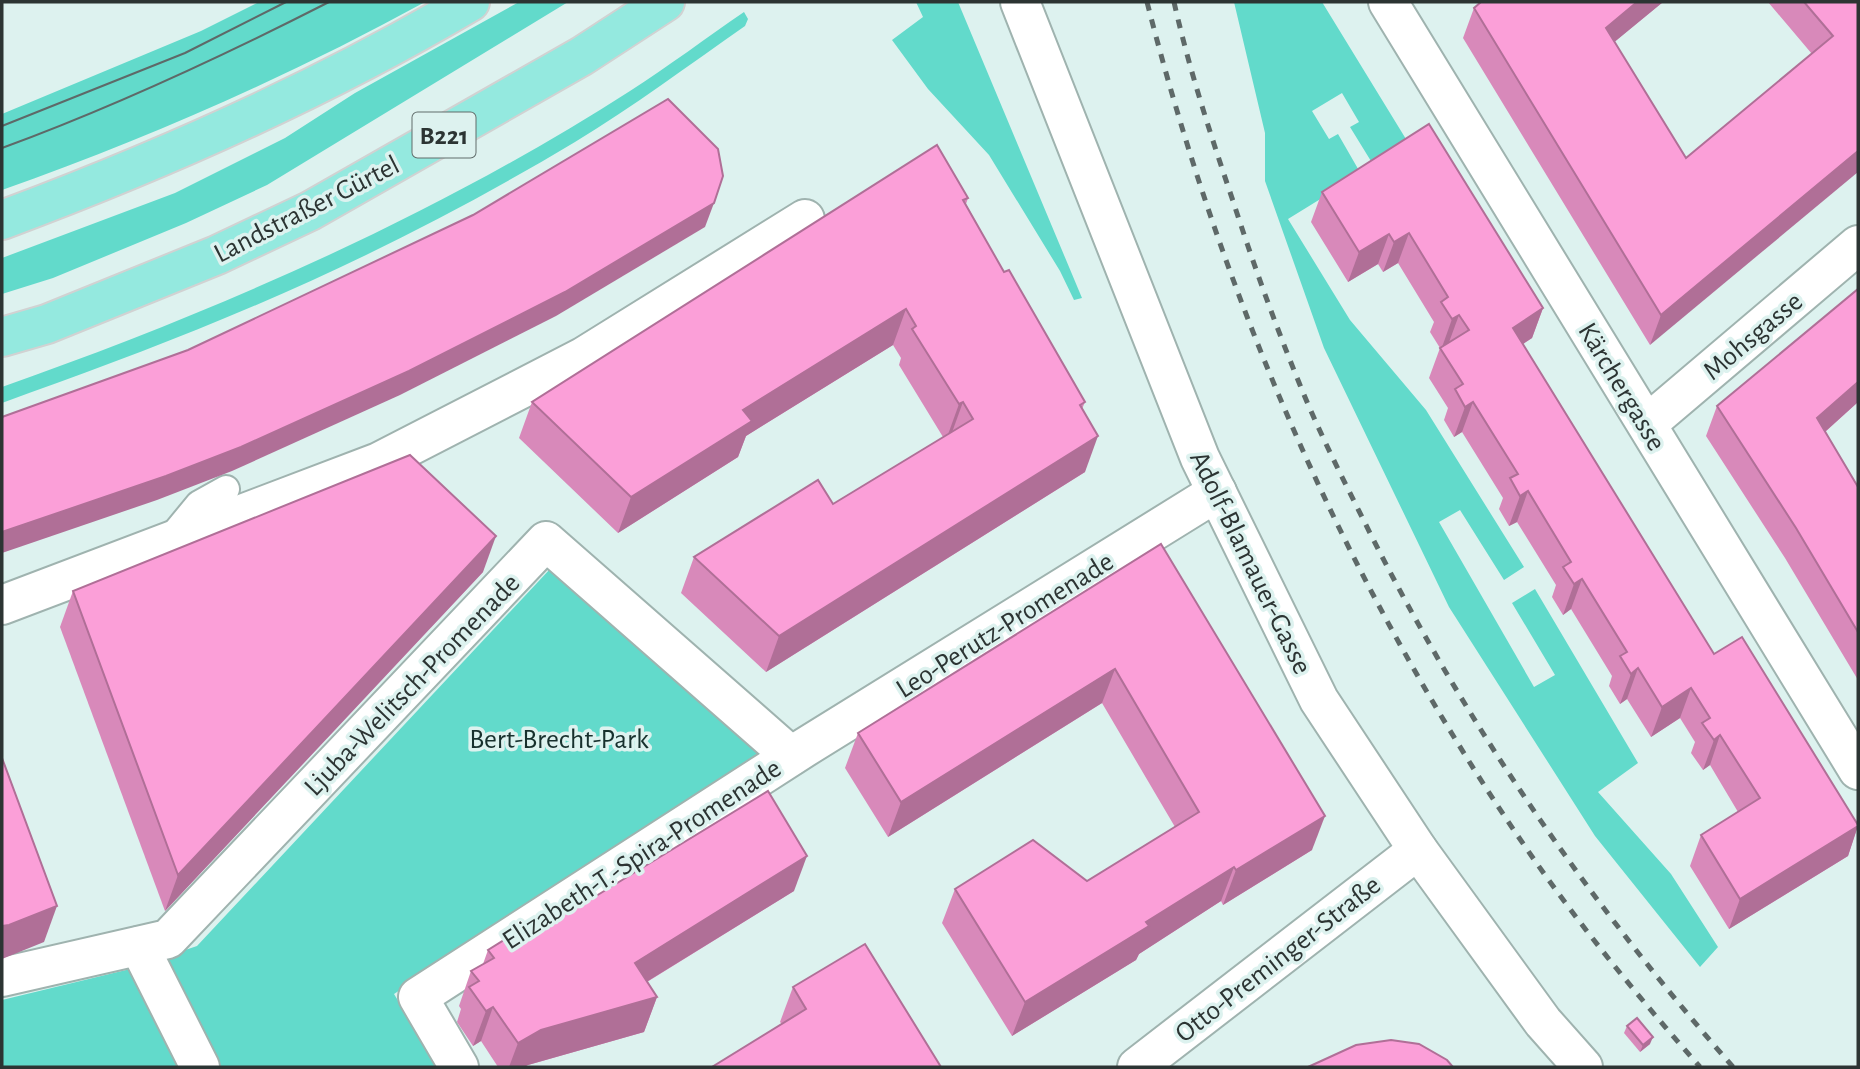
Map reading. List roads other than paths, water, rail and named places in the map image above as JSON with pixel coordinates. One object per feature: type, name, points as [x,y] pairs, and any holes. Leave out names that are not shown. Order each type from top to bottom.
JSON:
[{"type":"main road","points":[[2,220],[253,117],[407,39],[470,2]]},
{"type":"main road","name":"Landstraßer Gürtel","points":[[2,337],[47,324],[217,255],[310,211],[582,55],[666,2]]},
{"type":"street","name":"Adolf-Blamauer-Gasse","points":[[1020,2],[1195,446],[1320,700],[1418,850],[1543,1022],[1583,1067]]},
{"type":"street","name":"Kärchergasse","points":[[1400,6],[1647,425],[1858,770]]},
{"type":"street","points":[[2,605],[379,463],[583,357],[805,219]]},
{"type":"street","name":"Mohsgasse","points":[[1647,425],[1858,245]]},
{"type":"street","name":"Leo-Perutz-Promenade","points":[[791,756],[1217,492]]},
{"type":"street","name":"Ljuba-Welitsch-Promenade","points":[[2,977],[168,939],[546,541],[791,756]]},
{"type":"street","name":"Elizabeth-T.-Spira-Promenade","points":[[459,1067],[418,997],[791,756]]},
{"type":"street","name":"Otto-Preminger-Straße","points":[[1137,1067],[1418,850]]},
{"type":"street","points":[[139,946],[200,1067]]},
{"type":"lane","points":[[168,543],[199,504],[226,489]]},
{"type":"tram line","points":[[2,126],[185,53],[286,2]]},
{"type":"tram line","points":[[2,148],[168,80],[329,2]]},
{"type":"railway","points":[[1147,2],[1179,116],[1215,228],[1256,339],[1301,447],[1352,554],[1407,658],[1468,759],[1533,858],[1614,965],[1700,1067]]},
{"type":"railway","points":[[1174,2],[1209,127],[1248,247],[1282,339],[1307,403],[1403,597],[1486,739],[1531,807],[1628,940],[1733,1067]]},
{"type":"park label","name":"Bert-Brecht-Park","points":[[559,738]]}]
